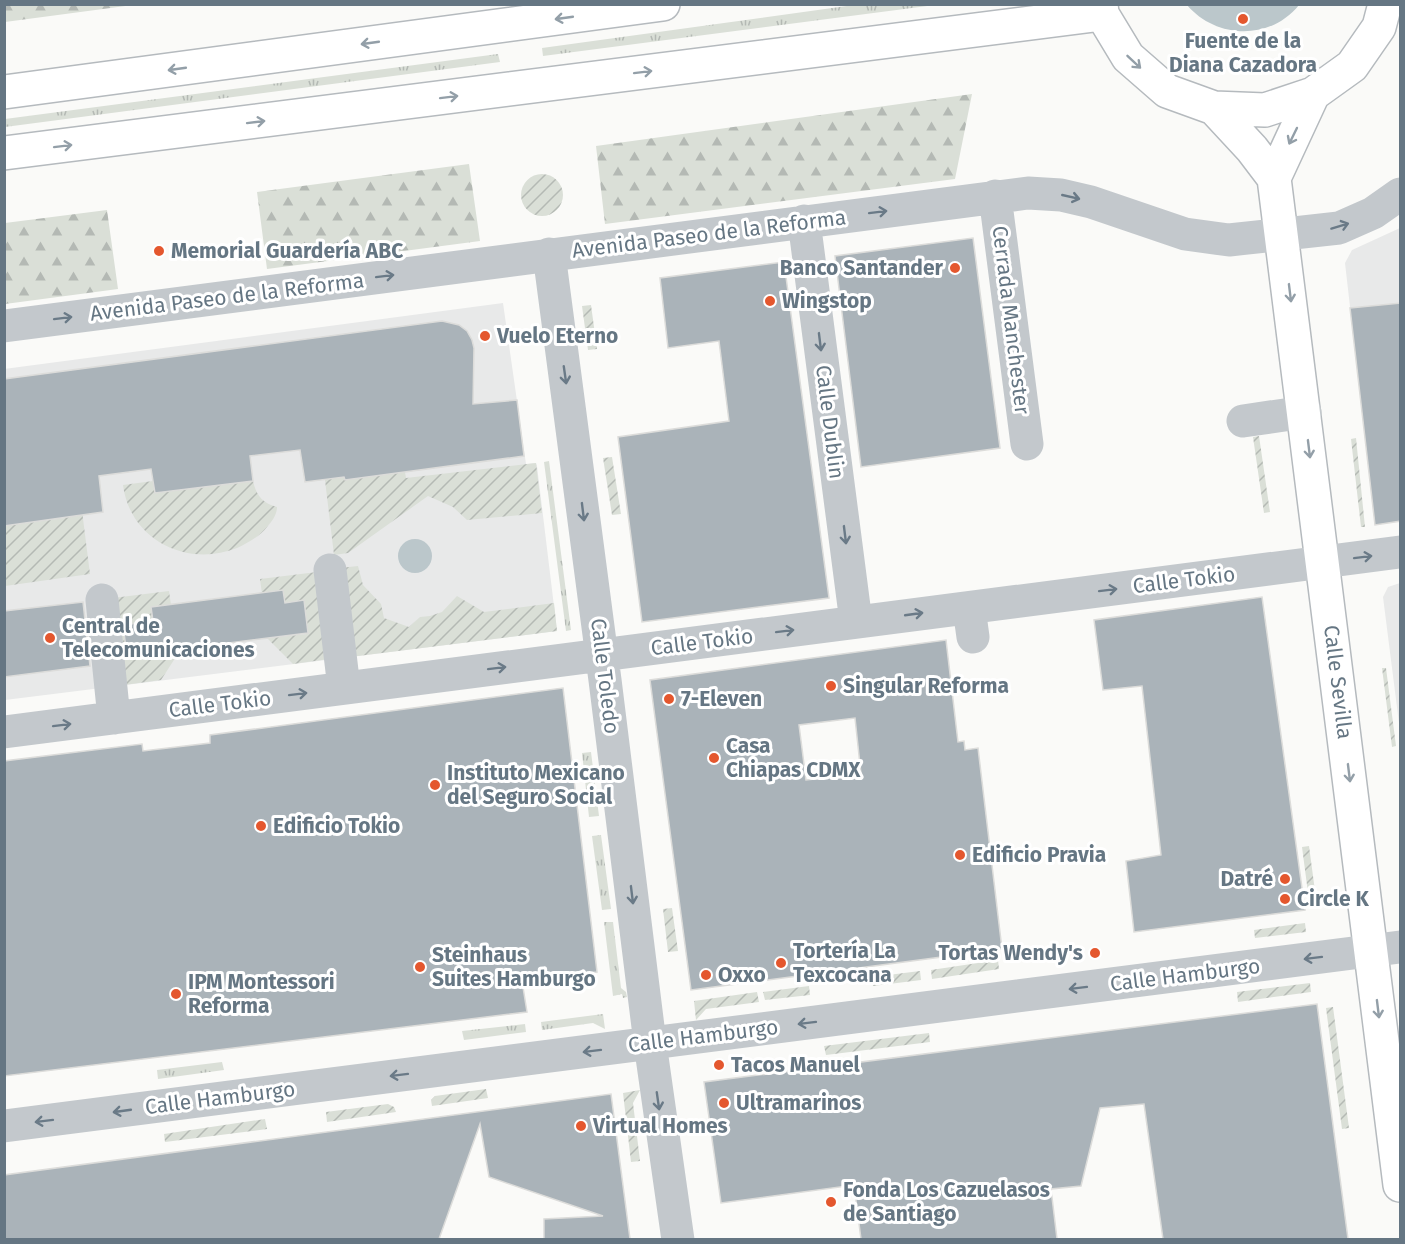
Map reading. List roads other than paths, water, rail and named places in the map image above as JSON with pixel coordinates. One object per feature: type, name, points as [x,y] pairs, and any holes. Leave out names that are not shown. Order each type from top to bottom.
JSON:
[{"type":"main road","points":[[4,92],[663,4]]},
{"type":"main road","points":[[4,153],[1102,9],[1128,57],[1167,90],[1214,108],[1265,110],[1313,94],[1352,66],[1379,27],[1385,4]]},
{"type":"main road","points":[[1274,178],[1313,94]]},
{"type":"main road","name":"Calle Sevilla","points":[[1214,108],[1252,149],[1274,178],[1323,562],[1386,949],[1401,1185]]},
{"type":"street","name":"Avenida Paseo de la Reforma","points":[[4,326],[995,196],[1028,193],[1061,195],[1091,202],[1185,234],[1228,240],[1339,228],[1373,213],[1401,194]]},
{"type":"street","name":"Cerrada Manchester","points":[[995,196],[1027,444]]},
{"type":"street","name":"Calle Dublin","points":[[804,221],[856,622]]},
{"type":"street","name":"Calle Toledo","points":[[549,255],[650,1043],[678,1239]]},
{"type":"street","points":[[1243,421],[1305,412]]},
{"type":"street","name":"Calle Tokio","points":[[4,732],[856,622],[971,622],[1323,562],[1401,552]]},
{"type":"street","points":[[330,570],[344,688]]},
{"type":"street","points":[[102,600],[114,718]]},
{"type":"street","name":"Calle Hamburgo","points":[[4,1126],[1386,949]]},
{"type":"place","name":"Fuente de la Diana Cazadora","points":[[1243,19]]},
{"type":"place","name":"Memorial Guardería ABC","points":[[159,251]]},
{"type":"place","name":"Banco Santander","points":[[955,268]]},
{"type":"place","name":"Wingstop","points":[[770,301]]},
{"type":"place","name":"Vuelo Eterno","points":[[485,336]]},
{"type":"place","name":"Central de Telecomunicaciones","points":[[50,638]]},
{"type":"place","name":"Singular Reforma","points":[[831,686]]},
{"type":"place","name":"7-Eleven","points":[[669,699]]},
{"type":"place","name":"Casa Chiapas CDMX","points":[[714,758]]},
{"type":"place","name":"Instituto Mexicano del Seguro Social","points":[[435,785]]},
{"type":"place","name":"Edificio Tokio","points":[[261,826]]},
{"type":"place","name":"Edificio Pravia","points":[[960,855]]},
{"type":"place","name":"Datré","points":[[1285,879]]},
{"type":"place","name":"Circle K","points":[[1285,899]]},
{"type":"place","name":"Tortas Wendy's","points":[[1095,953]]},
{"type":"place","name":"Tortería La Texcocana","points":[[781,963]]},
{"type":"place","name":"Steinhaus Suites Hamburgo","points":[[420,967]]},
{"type":"place","name":"Oxxo","points":[[706,975]]},
{"type":"place","name":"IPM Montessori Reforma","points":[[176,994]]},
{"type":"place","name":"Tacos Manuel","points":[[719,1065]]},
{"type":"place","name":"Ultramarinos","points":[[724,1103]]},
{"type":"place","name":"Virtual Homes","points":[[581,1126]]},
{"type":"place","name":"Fonda Los Cazuelasos de Santiago","points":[[831,1202]]}]
